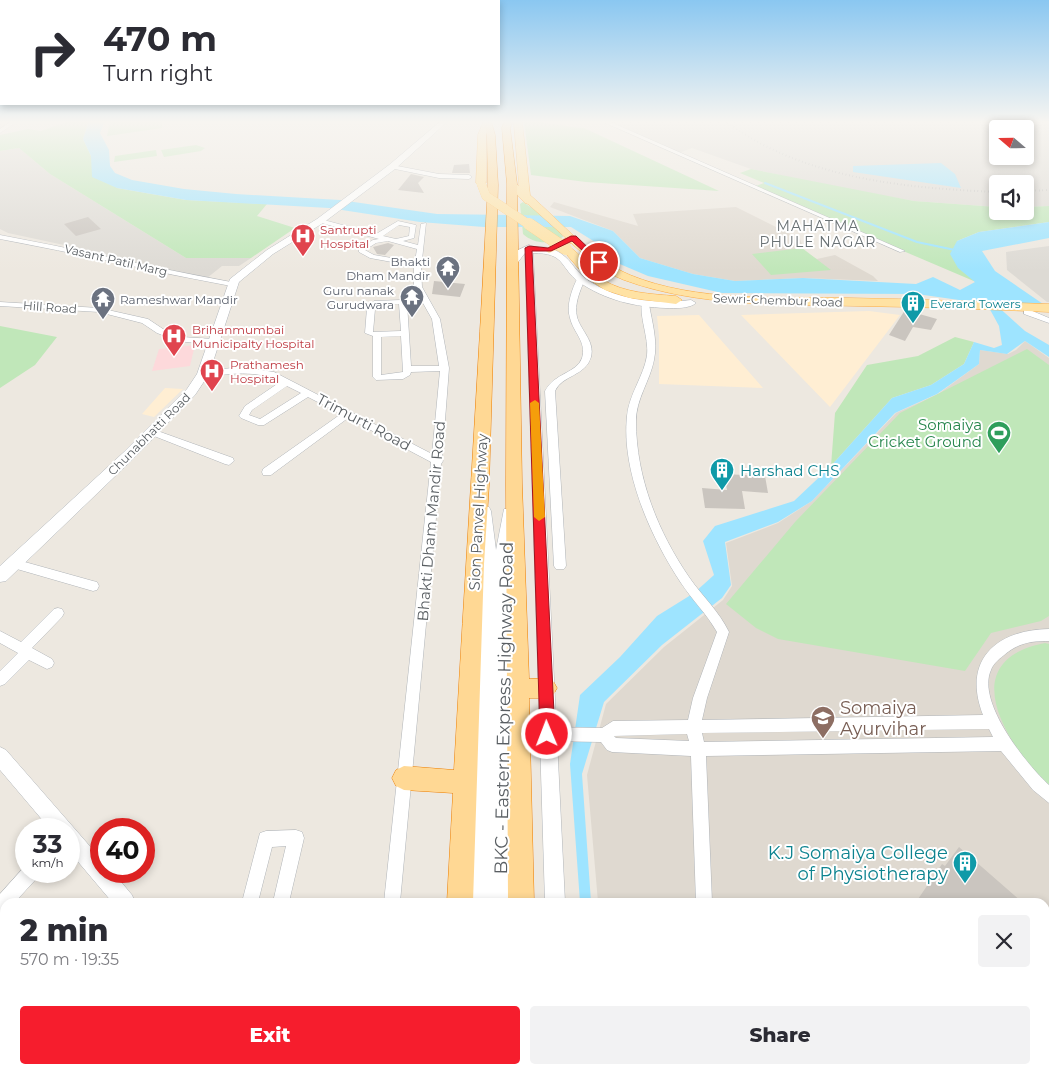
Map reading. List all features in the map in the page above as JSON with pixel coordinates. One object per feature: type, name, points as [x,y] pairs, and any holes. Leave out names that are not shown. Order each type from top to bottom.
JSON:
[{"type":"highway","name":"Sion Panvel Highway","points":[[460,898],[481,485],[491,171]]},
{"type":"highway","name":"Sion Panvel Highway","points":[[511,171],[521,898]]},
{"type":"highway","points":[[519,689],[546,688]]},
{"type":"highway","points":[[404,778],[465,782]]},
{"type":"main road","points":[[231,284],[266,254],[320,222],[331,211],[386,171]]},
{"type":"main road","points":[[481,171],[483,191],[490,199],[566,250],[591,276],[616,291],[636,297],[756,308],[935,306],[1039,310]]},
{"type":"main road","points":[[523,171],[525,195],[528,201]]},
{"type":"main road","name":"Sewri-Chembur Road","points":[[512,184],[528,201],[543,210],[599,262],[626,278],[686,294],[740,300],[935,306]]},
{"type":"main road","points":[[549,250],[573,238]]},
{"type":"main road","name":"Chunabhatti Road","points":[[0,576],[152,432],[191,392],[203,374],[231,284]]},
{"type":"main road","name":"BKC - Eastern Express Highway Road","points":[[479,898],[493,725],[502,559],[514,484]]},
{"type":"main road","name":"BKC - Eastern Express Highway Road","points":[[481,485],[489,560],[493,725],[501,898]]},
{"type":"street","points":[[413,171],[439,176],[470,177]]},
{"type":"street","points":[[714,171],[902,251]]},
{"type":"street","points":[[320,222],[401,240],[412,237],[414,226],[398,223],[379,235]]},
{"type":"street","name":"Bhakti Dham Mandir Road","points":[[392,898],[438,461],[444,368],[436,319],[420,292],[418,265],[424,224]]},
{"type":"street","points":[[413,231],[423,232]]},
{"type":"street","points":[[379,235],[399,244]]},
{"type":"street","name":"Vasant Patil Marg","points":[[0,237],[62,248],[158,271],[231,284]]},
{"type":"street","points":[[418,265],[372,257],[361,250],[377,240],[421,248]]},
{"type":"street","points":[[529,248],[555,898]]},
{"type":"street","points":[[512,264],[519,253],[529,248],[549,250],[565,259],[581,279],[606,294],[645,304],[674,306],[691,303]]},
{"type":"street","points":[[388,261],[393,254]]},
{"type":"street","points":[[560,566],[550,391],[554,383],[576,371],[586,361],[588,350],[585,338],[573,318],[573,308],[581,279]]},
{"type":"street","points":[[404,333],[376,335],[369,333],[372,306],[377,303],[403,302],[420,292]]},
{"type":"street","points":[[376,335],[377,377],[402,376],[407,373],[403,302]]},
{"type":"street","name":"Hill Road","points":[[0,304],[100,310],[145,322],[160,331],[181,339],[213,342]]},
{"type":"street","points":[[645,304],[652,332],[652,349],[648,370],[635,395],[631,420],[637,466],[646,504],[660,541],[694,594],[708,609],[723,632],[700,698],[693,727],[698,749],[704,898]]},
{"type":"street","points":[[1039,310],[1049,321]]},
{"type":"street","points":[[407,369],[444,368]]},
{"type":"street","name":"Trimurti Road","points":[[203,374],[242,370],[271,374],[438,461]]},
{"type":"street","points":[[287,382],[248,408],[244,416],[261,423],[308,393]]},
{"type":"street","points":[[267,472],[348,414]]},
{"type":"street","points":[[152,432],[229,462]]},
{"type":"street","points":[[14,564],[93,586]]},
{"type":"street","points":[[0,680],[58,613]]},
{"type":"street","points":[[1049,635],[1025,636],[997,652],[983,671],[982,691],[993,722],[1005,744],[1036,785],[1049,795]]},
{"type":"street","points":[[0,637],[47,662]]},
{"type":"street","points":[[547,734],[601,735],[613,728],[993,722]]},
{"type":"street","points":[[601,735],[612,745],[698,749],[1005,744]]},
{"type":"street","points":[[0,756],[54,818]]},
{"type":"street","points":[[251,898],[266,839],[296,838],[283,898]]},
{"type":"street","points":[[80,849],[122,898]]},
{"type":"street","points":[[8,898],[21,883]]},
{"type":"shaded area","points":[[0,171],[47,171],[186,258],[251,258],[239,266],[222,266],[207,278],[98,256],[64,245],[8,233],[0,229]]},
{"type":"shaded area","points":[[761,171],[1049,171],[1049,206],[1034,207],[1034,175],[989,175],[989,206],[914,201]]},
{"type":"shaded area","points":[[554,202],[638,226],[633,214],[736,207],[800,239],[805,253],[817,259],[835,255],[873,276],[878,281],[803,278],[735,281],[693,274],[640,258],[613,231],[550,207]]},
{"type":"shaded area","points":[[1049,246],[1049,302],[1047,302],[1007,270],[1006,252]]},
{"type":"shaded area","points":[[869,311],[900,315],[830,407],[741,315]]},
{"type":"shaded area","points":[[699,315],[763,388],[659,384],[657,316]]},
{"type":"shaded area","name":"Somaiya Ayurvihar","points":[[1025,341],[1049,358],[1049,898],[598,898],[587,775],[606,704],[664,647],[723,600],[732,586],[726,543],[778,523],[812,501],[896,413],[938,394],[979,364],[980,350],[1008,354],[1016,350]]},
{"type":"shaded area","name":"Brihanmumbai Municipalty Hospital","points":[[195,345],[190,366],[152,371],[159,349]]},
{"type":"shaded area","points":[[165,388],[183,389],[154,417],[142,414]]},
{"type":"green space","points":[[47,171],[103,171],[117,188],[186,200],[267,204],[257,216],[295,228],[251,258],[186,258]]},
{"type":"green space","points":[[530,171],[676,171],[719,191],[586,182],[531,175]]},
{"type":"green space","points":[[762,171],[914,201],[989,206],[989,220],[1034,220],[1034,207],[1049,206],[1049,222],[979,232],[957,241],[976,282],[753,187],[764,183],[740,173]]},
{"type":"green space","points":[[523,202],[552,221],[563,237],[558,240],[542,242],[532,240],[523,234],[520,204]]},
{"type":"green space","points":[[802,248],[831,270],[771,275],[752,254]]},
{"type":"green space","points":[[0,326],[57,337],[35,365],[0,388]]},
{"type":"green space","points":[[955,337],[974,342],[964,364],[931,385],[892,398],[831,466],[835,413],[867,365],[918,356]]},
{"type":"green space","points":[[1027,349],[1049,365],[1049,616],[1041,621],[991,633],[965,671],[778,639],[756,628],[726,604],[795,522],[900,413]]},
{"type":"green space","points":[[1045,643],[1049,644],[1049,787],[1033,770],[1005,729],[997,707],[994,686],[1000,667],[1017,653]]},
{"type":"water","points":[[92,171],[114,171],[132,180],[184,189],[340,200],[437,214],[570,216],[613,231],[640,258],[693,274],[735,281],[803,278],[916,284],[933,277],[960,290],[975,282],[958,268],[950,254],[957,241],[979,232],[1049,222],[1049,238],[982,251],[995,271],[1046,306],[995,304],[1025,331],[1049,345],[1049,357],[1025,341],[1007,354],[980,350],[979,364],[937,394],[895,413],[812,501],[778,522],[725,542],[731,585],[722,598],[662,645],[604,702],[582,774],[591,898],[580,898],[570,764],[580,695],[620,657],[657,616],[694,593],[714,575],[703,541],[715,526],[794,501],[831,466],[892,398],[931,385],[964,364],[974,342],[994,348],[1002,345],[999,326],[987,304],[917,294],[722,293],[648,276],[608,259],[595,242],[571,227],[484,227],[420,222],[329,208],[186,200],[117,188],[92,177]]},
{"type":"water","points":[[951,171],[955,174],[961,188],[853,172]]},
{"type":"building","points":[[452,171],[470,171],[470,173],[452,173]]},
{"type":"building","points":[[411,174],[424,177],[418,183],[424,193],[398,190]]},
{"type":"building","points":[[88,217],[101,229],[76,236],[64,224]]},
{"type":"building","points":[[388,243],[394,245],[385,255],[377,254],[373,247]]},
{"type":"building","name":"Bhakti Dham Mandir","points":[[434,281],[465,284],[460,297],[432,294]]},
{"type":"building","name":"Everard Towers","points":[[905,310],[937,319],[931,330],[913,327],[905,341],[889,335]]},
{"type":"building","name":"Harshad CHS","points":[[724,474],[765,476],[768,493],[742,491],[745,509],[705,508],[702,488],[727,490]]},
{"type":"building","name":"K.J Somaiya College of Physiotherapy","points":[[959,847],[1017,898],[919,898],[942,864],[945,866]]},
{"type":"waterway","points":[[765,183],[917,242],[955,250]]},
{"type":"railway","points":[[833,171],[891,183],[989,192]]},
{"type":"railway","points":[[1034,191],[1049,190]]},
{"type":"slow traffic","points":[[535,403],[539,517]]},
{"type":"place","name":"Santrupti Hospital","points":[[303,257]]},
{"type":"place","name":"Bhakti Dham Mandir","points":[[448,289]]},
{"type":"place","name":"Guru nanak Gurudwara","points":[[412,318]]},
{"type":"place","name":"Rameshwar Mandir","points":[[103,320]]},
{"type":"place","name":"Everard Towers","points":[[913,324]]},
{"type":"place","name":"Brihanmumbai Municipalty Hospital","points":[[174,357]]},
{"type":"place","name":"Prathamesh Hospital","points":[[212,392]]},
{"type":"place","name":"Somaiya Cricket Ground","points":[[999,454]]},
{"type":"place","name":"Harshad CHS","points":[[722,491]]},
{"type":"place","name":"Somaiya Ayurvihar","points":[[823,739]]},
{"type":"place","name":"K.J Somaiya College of Physiotherapy","points":[[965,884]]},
{"type":"district","name":"MAHATMA PHULE NAGAR","points":[[818,234]]},
{"type":"route","points":[[547,734],[529,248],[549,250],[573,238],[599,262]]}]
